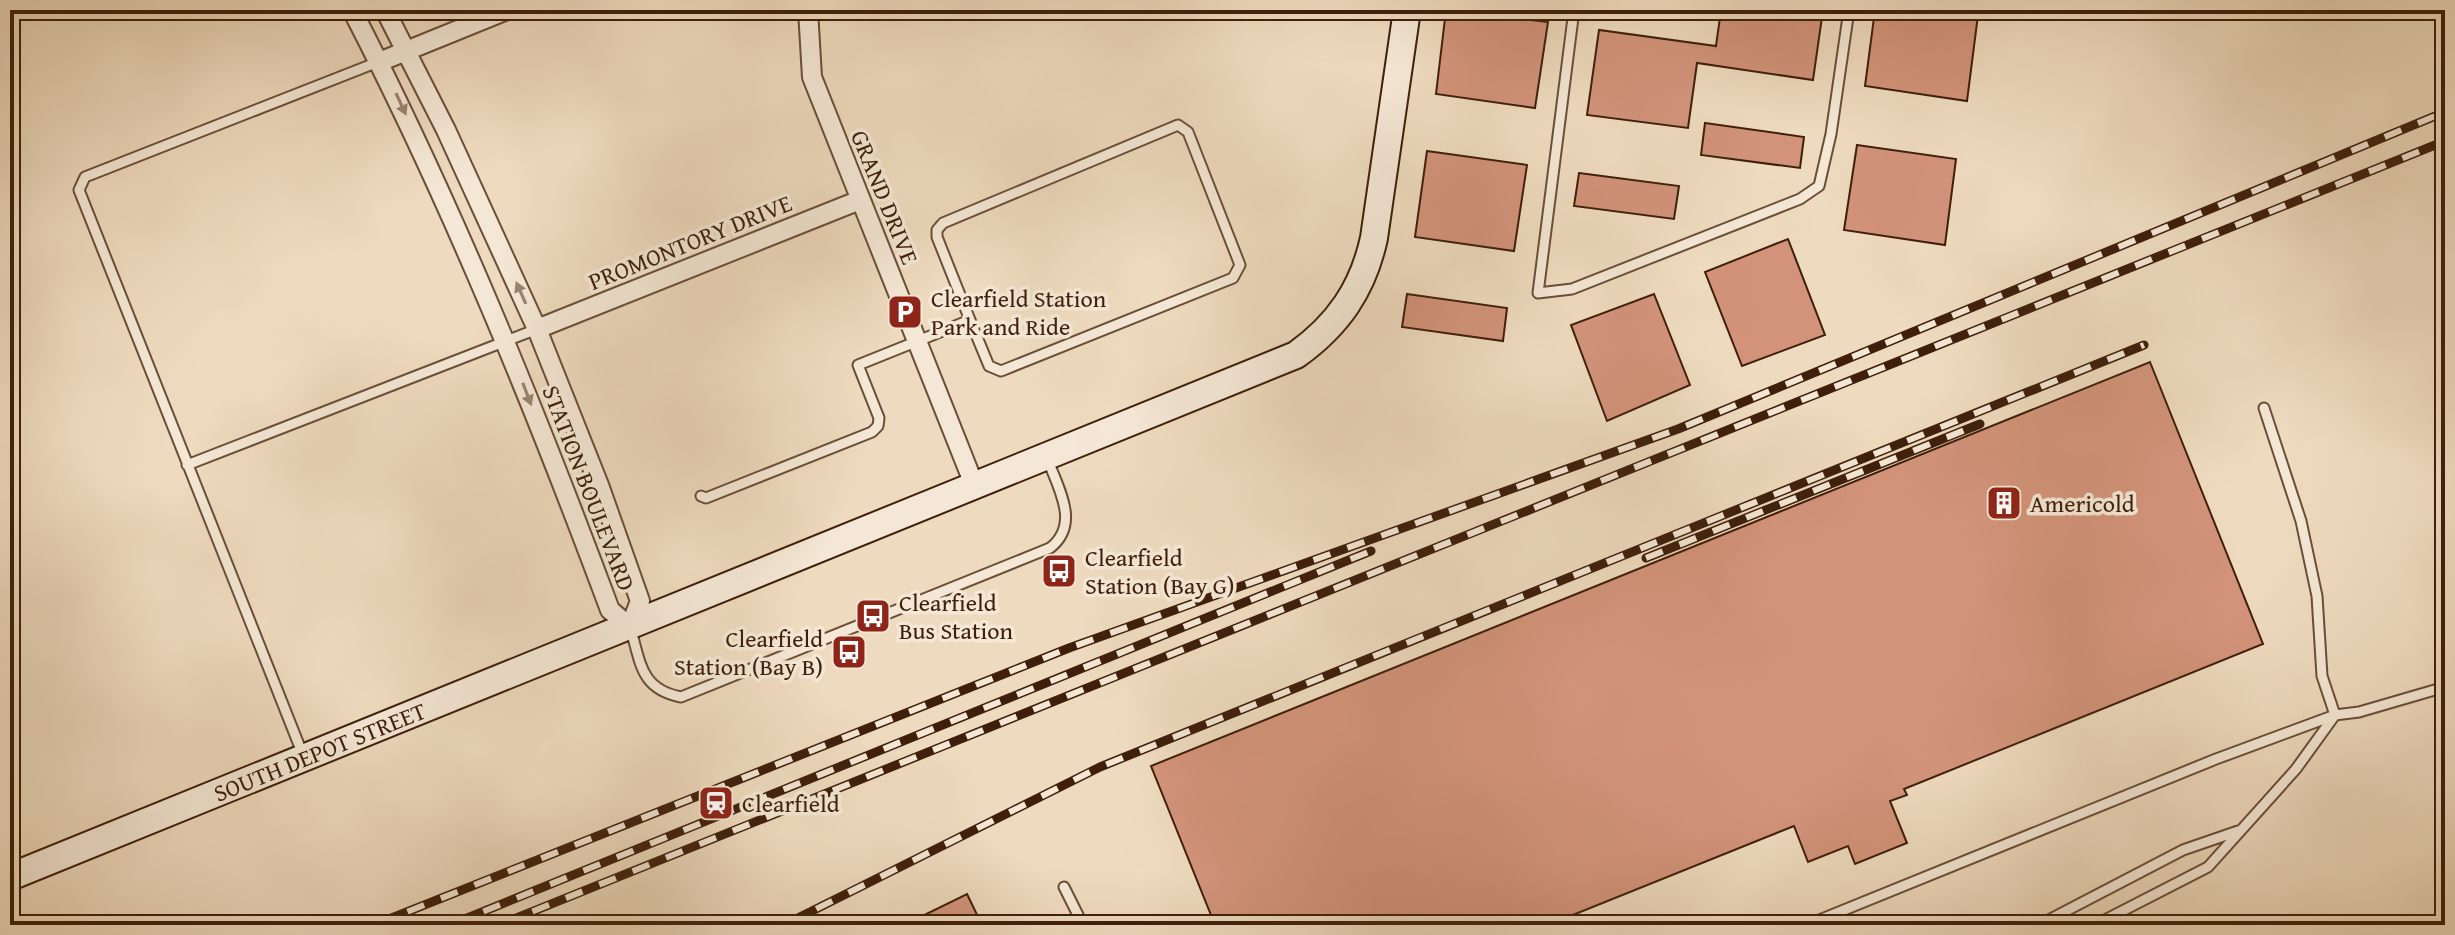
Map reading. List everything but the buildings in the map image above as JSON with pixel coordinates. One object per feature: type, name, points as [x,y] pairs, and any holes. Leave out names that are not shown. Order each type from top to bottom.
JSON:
[{"type":"street","name":"STATION BOULEVARD","points":[[352,10],[379,62],[506,342],[610,610],[630,627],[640,601],[599,485],[537,329],[453,143],[385,10]]},
{"type":"street","points":[[379,62],[507,10]]},
{"type":"street","name":"GRAND DRIVE","points":[[808,10],[812,77],[975,487]]},
{"type":"street","name":"SOUTH DEPOT STREET","points":[[10,877],[1280,364],[1313,343],[1343,312],[1360,283],[1374,238],[1407,10]]},
{"type":"street","name":"PROMONTORY DRIVE","points":[[537,329],[860,200]]},
{"type":"lane","points":[[1574,10],[1538,293],[1572,289],[1811,193],[1824,175],[1849,10]]},
{"type":"lane","points":[[304,758],[80,197],[81,183],[85,177],[379,62]]},
{"type":"lane","points":[[1178,125],[1188,132],[1240,265],[1233,278],[1001,371],[993,371],[989,366],[970,320],[937,237],[937,230],[943,223],[1178,125]]},
{"type":"lane","points":[[701,496],[706,498],[872,432],[879,418],[858,365],[970,320]]},
{"type":"lane","points":[[187,465],[537,329]]},
{"type":"lane","points":[[2264,408],[2301,521],[2317,596],[2322,676],[2335,715]]},
{"type":"lane","points":[[630,627],[650,681],[660,693],[681,697],[1050,548],[1064,534],[1067,514],[1047,458]]},
{"type":"lane","points":[[1807,925],[1880,893],[2335,715],[2359,712],[2445,687]]},
{"type":"lane","points":[[2095,925],[2208,867],[2296,769],[2335,715]]},
{"type":"lane","points":[[2039,925],[2183,850],[2241,830]]},
{"type":"lane","points":[[1064,887],[1083,925]]},
{"type":"railway","points":[[374,925],[1069,648],[1678,429],[2445,112]]},
{"type":"railway","points":[[499,925],[2445,141]]},
{"type":"railway","points":[[784,925],[1100,767],[2144,345]]},
{"type":"railway","points":[[1646,558],[1980,424]]},
{"type":"railway","points":[[450,925],[1371,551]]},
{"type":"place","name":"Clearfield Station Park and Ride","points":[[905,312]]},
{"type":"place","name":"Americold","points":[[2004,503]]},
{"type":"place","name":"Clearfield Station (Bay G)","points":[[1059,571]]},
{"type":"place","name":"Clearfield Bus Station","points":[[873,616]]},
{"type":"place","name":"Clearfield Station (Bay B)","points":[[849,652]]},
{"type":"place","name":"Clearfield","points":[[716,803]]}]
